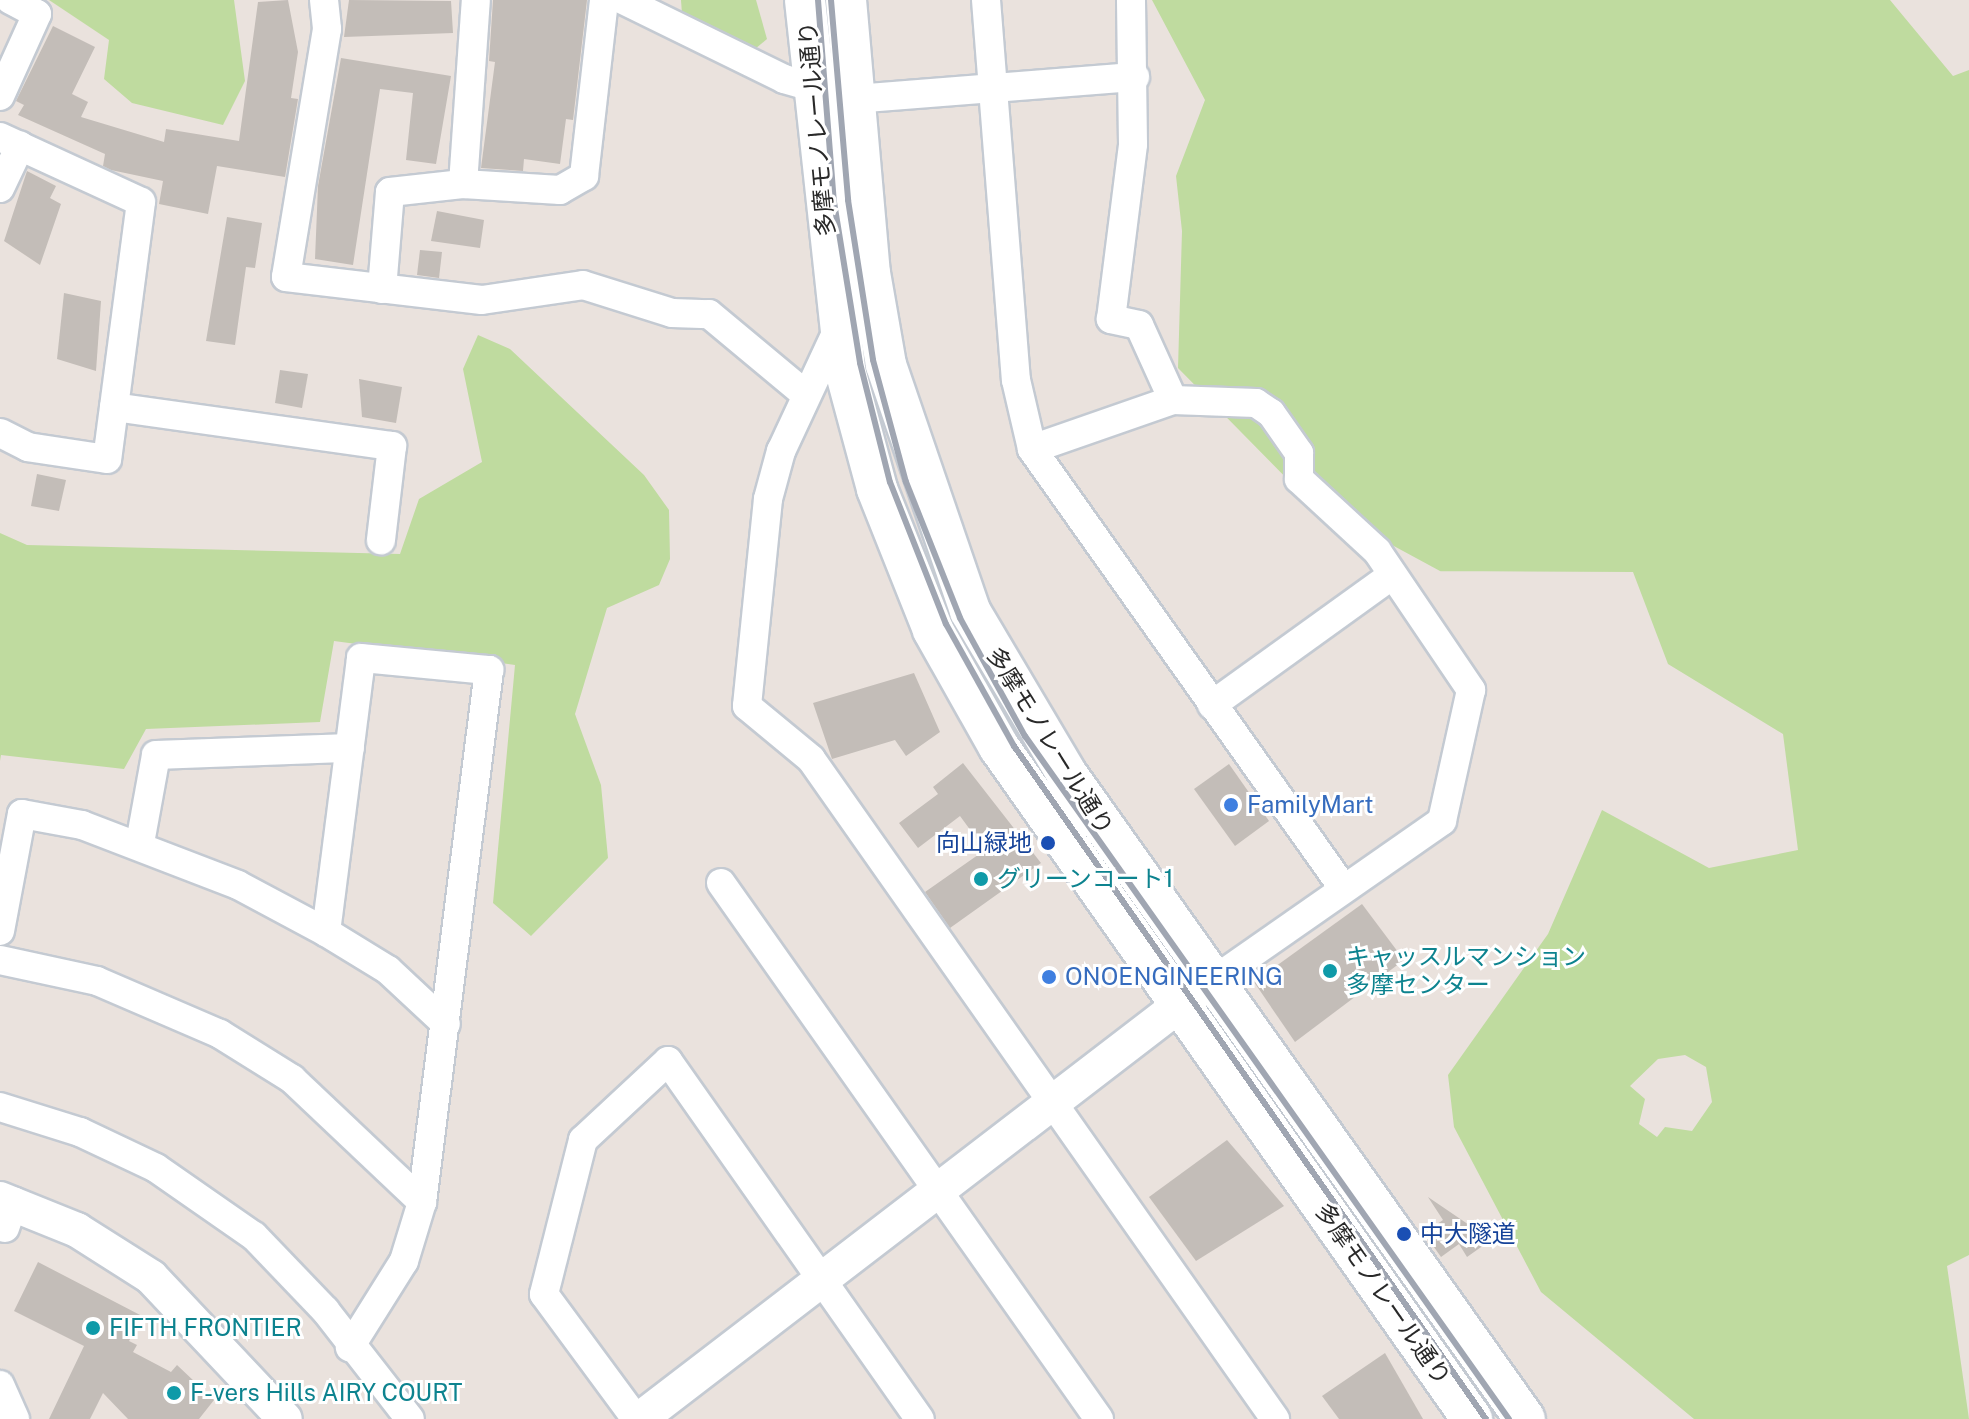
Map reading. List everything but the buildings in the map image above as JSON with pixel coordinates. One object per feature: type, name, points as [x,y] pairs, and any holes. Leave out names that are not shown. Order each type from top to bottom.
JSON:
[{"type":"main road","name":"多摩モノレール通り","points":[[805,0],[838,329],[877,489],[933,630],[999,747],[1472,1419]]},
{"type":"main road","name":"多摩モノレール通り","points":[[846,0],[870,273],[886,365],[943,545],[1034,725],[1525,1419]]},
{"type":"street","points":[[0,96],[37,14],[11,0]]},
{"type":"street","points":[[324,0],[327,29],[286,277],[482,300],[583,285],[672,313],[709,314],[805,394]]},
{"type":"street","points":[[463,184],[476,0]]},
{"type":"street","points":[[382,289],[390,192],[463,184],[560,190],[584,176],[604,0]]},
{"type":"street","points":[[623,0],[812,91],[854,99],[1135,77]]},
{"type":"street","points":[[986,0],[1016,380],[1032,449],[1344,889]]},
{"type":"street","points":[[1131,0],[1135,77],[1111,319],[1139,325],[1173,400]]},
{"type":"street","points":[[0,188],[10,142],[141,202],[107,459],[28,447],[0,433]]},
{"type":"street","points":[[838,329],[805,394],[768,499],[747,706],[811,759],[1275,1419]]},
{"type":"street","points":[[920,1419],[822,1279],[668,1061],[583,1140],[544,1294],[638,1419],[822,1279],[1178,1005],[1442,821],[1471,690],[1343,512],[1299,479],[1299,453],[1271,413],[1256,403],[1173,400],[1032,449]]},
{"type":"street","points":[[114,407],[392,446],[381,540]]},
{"type":"street","points":[[1212,705],[1391,576]]},
{"type":"street","points":[[326,932],[361,658],[489,670],[422,1202],[404,1261],[350,1347]]},
{"type":"street","points":[[140,843],[156,755],[350,748]]},
{"type":"street","points":[[0,931],[22,814],[140,843],[326,932],[388,970],[446,1024]]},
{"type":"street","points":[[721,883],[1099,1419]]},
{"type":"street","points":[[0,960],[97,981],[220,1034],[292,1079],[422,1202]]},
{"type":"street","points":[[0,1107],[80,1132],[204,1199],[290,1272],[410,1419]]},
{"type":"street","points":[[6,1210],[115,1250],[151,1277],[285,1419]]},
{"type":"street","points":[[0,1385],[15,1419]]},
{"type":"green space","points":[[49,0],[234,0],[245,81],[223,125],[132,103],[104,79],[109,40]]},
{"type":"green space","points":[[681,0],[756,0],[767,39],[755,49],[682,14]]},
{"type":"green space","points":[[1152,0],[1890,0],[1953,76],[1969,70],[1969,1255],[1947,1266],[1969,1419],[1694,1419],[1541,1292],[1454,1127],[1448,1075],[1548,934],[1602,810],[1709,868],[1798,850],[1783,734],[1668,664],[1633,572],[1440,571],[1307,499],[1178,368],[1182,231],[1176,176],[1205,100]],"holes":[[[1685,1055],[1706,1067],[1712,1102],[1692,1131],[1665,1127],[1657,1137],[1639,1124],[1645,1099],[1630,1086],[1658,1059]]]},
{"type":"green space","points":[[478,335],[510,349],[644,475],[669,510],[670,559],[659,585],[607,608],[575,714],[601,785],[608,858],[531,936],[493,903],[515,665],[334,641],[320,722],[146,729],[124,769],[1,755],[0,761],[0,533],[27,545],[400,554],[419,499],[482,462],[463,369]]},
{"type":"railway","points":[[818,0],[834,202],[860,363],[890,482],[946,624],[1014,746],[1486,1419]]},
{"type":"railway","points":[[831,0],[848,200],[873,360],[906,482],[960,618],[1025,736],[1509,1419]]},
{"type":"place","name":"FamilyMart","points":[[1231,805]]},
{"type":"place","name":"向山緑地","points":[[1048,843]]},
{"type":"place","name":"グリーンコート1","points":[[981,879]]},
{"type":"place","name":"キャッスルマンション 多摩センター","points":[[1330,971]]},
{"type":"place","name":"ONOENGINEERING","points":[[1049,977]]},
{"type":"place","name":"中大隧道","points":[[1404,1234]]},
{"type":"place","name":"FIFTH FRONTIER","points":[[93,1328]]},
{"type":"place","name":"F-vers Hills AIRY COURT","points":[[174,1393]]}]
